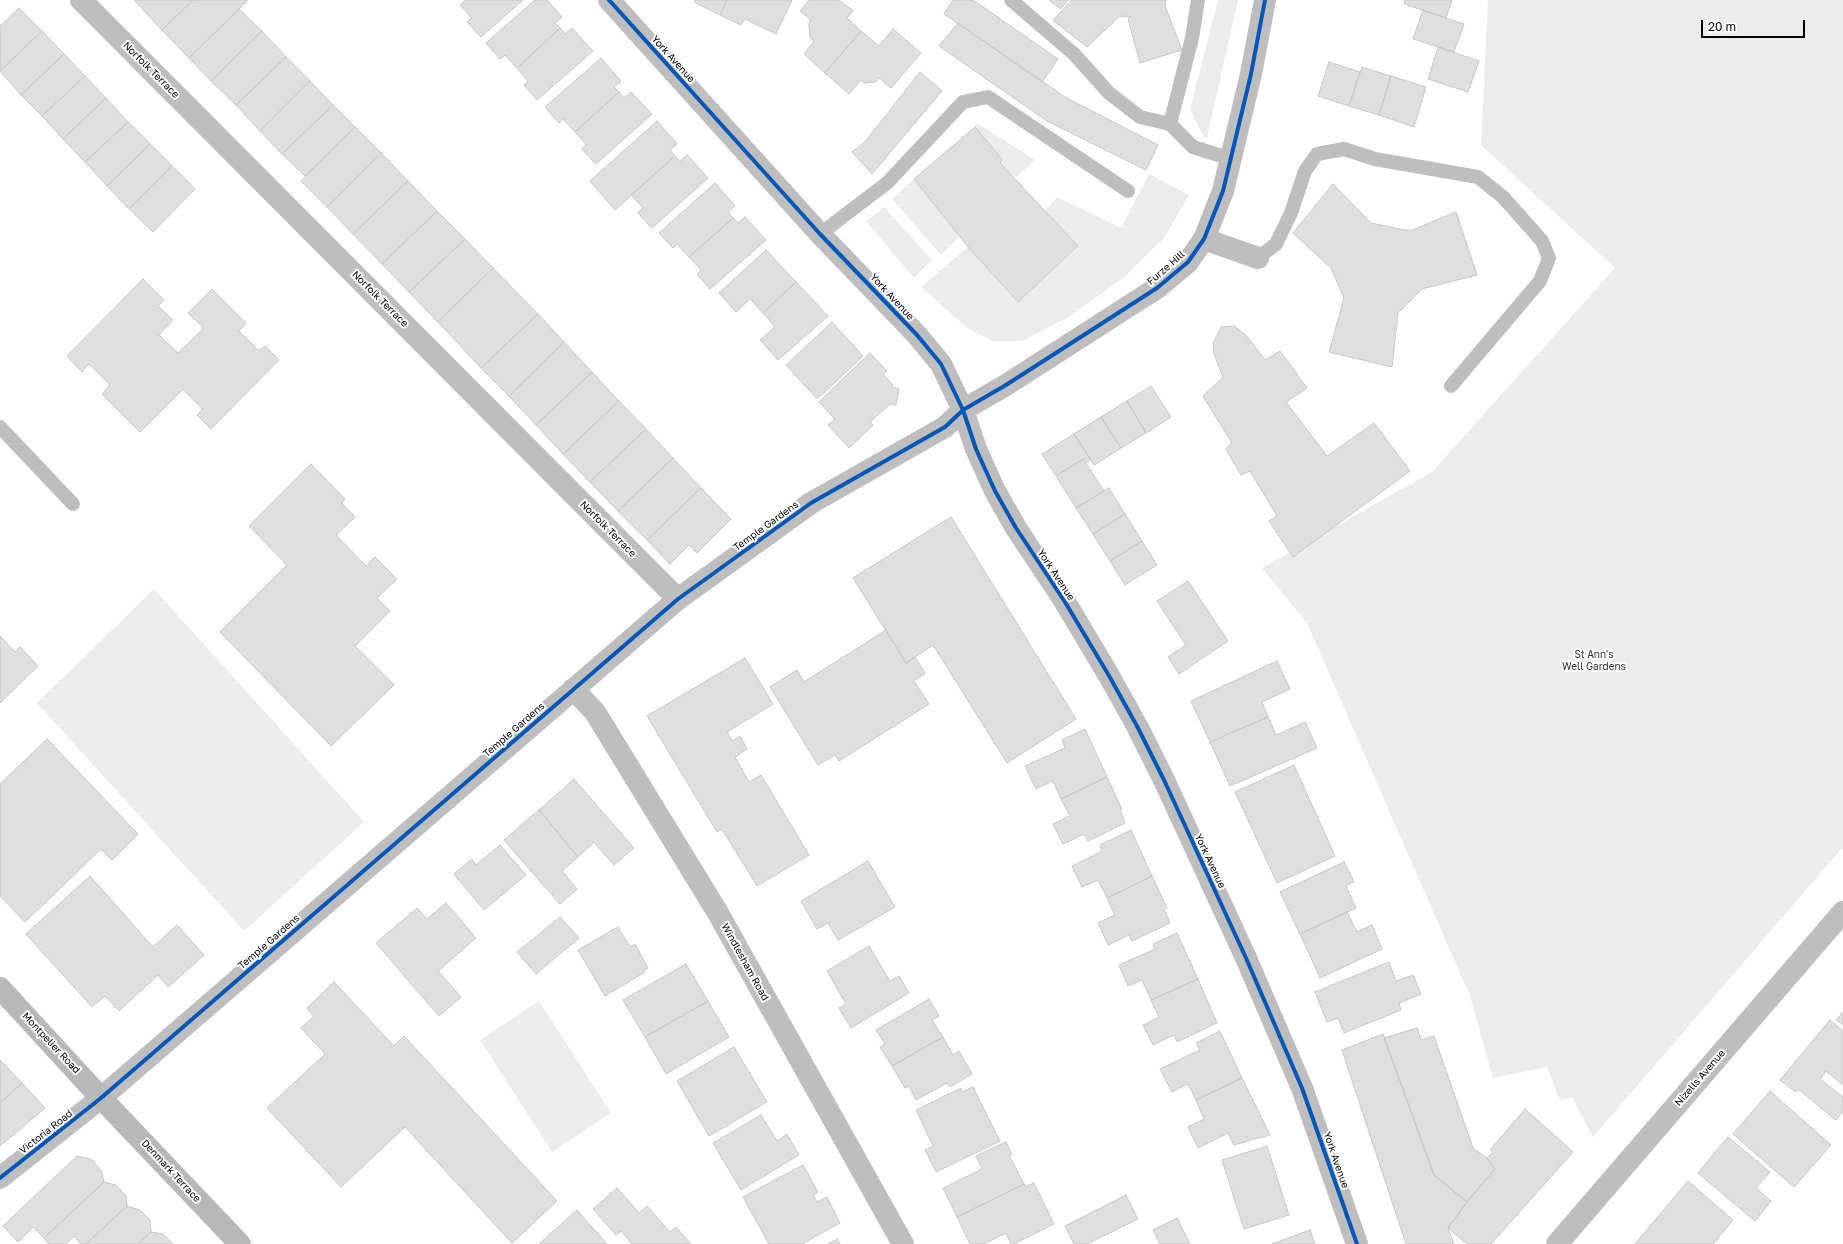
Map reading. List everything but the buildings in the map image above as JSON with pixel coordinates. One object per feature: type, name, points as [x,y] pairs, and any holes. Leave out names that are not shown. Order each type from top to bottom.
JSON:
[{"type":"main road","name":"Montpelier Road","points":[[0,988],[101,1098]]},
{"type":"main road","name":"Denmark Terrace","points":[[101,1098],[240,1244]]},
{"type":"street","name":"Norfolk Terrace","points":[[81,0],[678,599]]},
{"type":"street","name":"York Avenue","points":[[609,0],[820,234],[917,335],[941,364],[963,410],[976,450],[996,491],[1016,528],[1065,602],[1108,674],[1137,726],[1164,780],[1246,958],[1302,1088],[1357,1244]]},
{"type":"street","name":"Furze Hill","points":[[963,410],[1006,385],[1156,288],[1188,262],[1204,239],[1223,191],[1251,74],[1265,0]]},
{"type":"street","points":[[1204,239],[1258,258]]},
{"type":"street","name":"Temple Gardens","points":[[101,1098],[678,599],[811,503],[945,427],[963,410]]},
{"type":"street","name":"Windlesham Road","points":[[573,689],[595,712],[718,913],[904,1244]]},
{"type":"street","name":"Nizells Avenue","points":[[1557,1244],[1843,912]]},
{"type":"street","name":"Victoria Road","points":[[0,1178],[101,1098]]},
{"type":"lane","points":[[1011,0],[1074,54],[1109,93],[1140,117],[1170,124],[1193,147],[1231,159]]},
{"type":"lane","points":[[1170,124],[1192,38],[1198,0]]},
{"type":"lane","points":[[820,234],[887,183],[963,102],[988,97],[1128,191]]},
{"type":"lane","points":[[1258,258],[1276,244],[1291,213],[1305,171],[1317,154],[1344,149],[1375,159],[1478,177],[1503,197],[1542,241],[1549,258],[1540,281],[1451,386]]},
{"type":"lane","points":[[0,427],[73,504]]},
{"type":"green space","points":[[1218,0],[1238,0],[1207,138],[1204,137],[1190,110]]},
{"type":"green space","name":"St Ann's Well Gardens","points":[[1488,0],[1843,0],[1843,847],[1593,1137],[1572,1097],[1560,1101],[1547,1067],[1493,1078],[1470,996],[1307,623],[1262,568],[1432,472],[1615,268],[1481,145]]},
{"type":"green space","points":[[977,123],[1035,160],[1015,178],[1000,163],[975,127]]},
{"type":"green space","points":[[1149,174],[1189,195],[1164,238],[1122,279],[1067,318],[1022,341],[993,341],[967,328],[921,287],[968,247],[1018,302],[1078,247],[1045,212],[1057,197],[1121,228]]},
{"type":"green space","points":[[914,179],[960,236],[941,255],[892,199]]},
{"type":"green space","points":[[884,207],[932,260],[914,278],[866,221]]},
{"type":"green space","points":[[154,589],[364,822],[244,931],[37,703]]},
{"type":"green space","points":[[539,1001],[611,1113],[552,1152],[480,1040]]},
{"type":"cycle path","points":[[609,0],[820,234],[917,335],[941,364],[963,410],[976,449],[995,491],[1016,528],[1065,602],[1108,674],[1137,726],[1164,780],[1246,958],[1302,1088],[1357,1244]]},
{"type":"cycle path","points":[[0,1178],[101,1098],[678,599],[811,503],[945,427],[963,410],[1006,385],[1157,288],[1188,262],[1204,239],[1223,191],[1251,74],[1265,0]]}]
